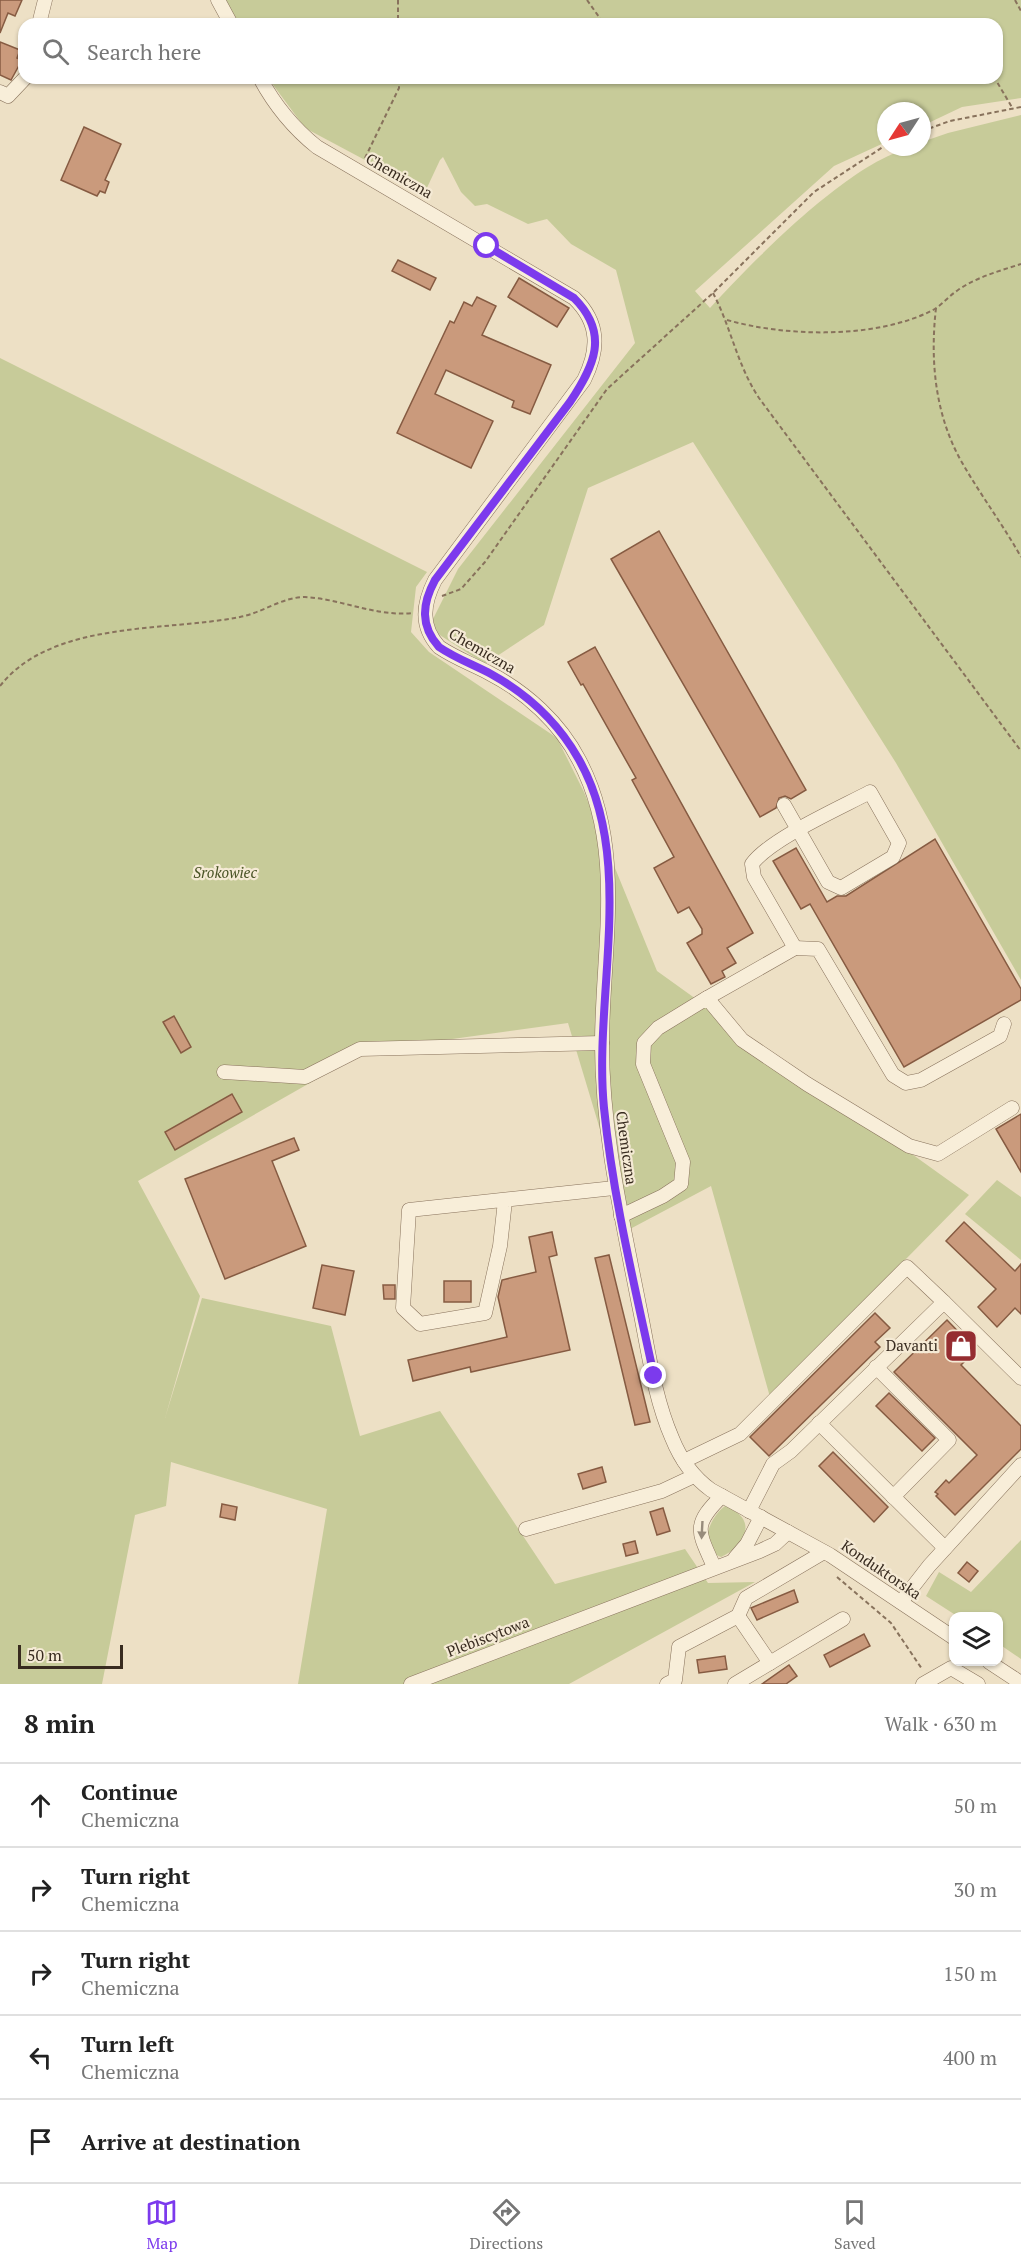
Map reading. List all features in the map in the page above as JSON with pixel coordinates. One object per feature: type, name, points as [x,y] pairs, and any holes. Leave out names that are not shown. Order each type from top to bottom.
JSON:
[{"type":"street","points":[[40,18],[45,0]]},
{"type":"street","points":[[218,0],[228,18]]},
{"type":"street","points":[[0,92],[8,96],[19,84]]},
{"type":"street","name":"Chemiczna","points":[[263,84],[271,99],[296,131],[317,147],[574,298],[592,321],[596,335],[594,357],[585,380],[428,593],[424,611],[428,631],[439,647],[515,688],[537,707],[562,734],[579,760],[592,788],[602,825],[609,889],[602,1043],[604,1106],[614,1188],[668,1429],[694,1476]]},
{"type":"street","points":[[784,805],[797,832],[828,882],[841,888],[893,857],[899,843],[870,792],[797,832],[760,852],[752,864],[754,877],[795,948]]},
{"type":"street","points":[[621,1216],[663,1196],[681,1184],[683,1162],[643,1064],[644,1043],[658,1028],[795,948],[818,949],[893,1075],[906,1083],[921,1080],[1000,1036],[1004,1024]]},
{"type":"street","points":[[707,998],[742,1040],[807,1084],[909,1146],[938,1154],[1012,1108]]},
{"type":"street","points":[[224,1072],[305,1077],[360,1049],[602,1043]]},
{"type":"street","points":[[505,1201],[500,1246],[485,1313],[420,1324],[403,1308],[409,1210],[614,1188]]},
{"type":"street","points":[[684,1461],[740,1434],[907,1267],[1021,1378]]},
{"type":"street","points":[[735,1558],[747,1544],[773,1464],[819,1423],[944,1302]]},
{"type":"street","points":[[876,1367],[949,1440],[893,1497]]},
{"type":"street","points":[[819,1423],[945,1548]]},
{"type":"street","points":[[901,1602],[945,1548],[1021,1465]]},
{"type":"street","points":[[525,1529],[662,1491],[694,1476]]},
{"type":"street","name":"Konduktorska","points":[[694,1476],[722,1496],[824,1551],[949,1635]]},
{"type":"street","points":[[722,1496],[708,1510],[701,1524],[703,1546],[714,1567],[775,1544],[788,1532]]},
{"type":"street","points":[[667,1684],[675,1680],[679,1647],[738,1616],[746,1598],[824,1551]]},
{"type":"street","name":"Plebiscytowa","points":[[411,1684],[714,1567]]},
{"type":"street","points":[[738,1616],[770,1663]]},
{"type":"street","points":[[735,1684],[843,1619]]},
{"type":"street","points":[[995,1666],[1021,1683]]},
{"type":"street","points":[[924,1679],[951,1668],[978,1684]]},
{"type":"path","points":[[398,0],[398,18]]},
{"type":"path","points":[[587,0],[600,18]]},
{"type":"path","points":[[1015,0],[1021,11]]},
{"type":"path","points":[[359,172],[399,84]]},
{"type":"path","points":[[998,84],[1013,109]]},
{"type":"path","points":[[931,128],[950,121],[1021,107]]},
{"type":"path","points":[[428,593],[439,597],[461,590],[485,562],[607,389],[713,293],[814,192],[877,151]]},
{"type":"path","points":[[727,320],[763,329],[860,330],[899,324],[936,308],[973,280],[1021,264]]},
{"type":"path","points":[[713,293],[727,320],[748,382],[1021,751]]},
{"type":"path","points":[[936,308],[932,339],[933,371],[950,435],[960,458],[1021,556]]},
{"type":"path","points":[[0,686],[29,658],[53,647],[104,634],[240,617],[287,600],[305,597],[399,614],[424,611]]},
{"type":"path","points":[[831,1572],[891,1623],[924,1679]]},
{"type":"green space","points":[[222,0],[1021,0],[1021,98],[962,107],[931,122],[931,102],[877,102],[877,146],[834,166],[695,291],[710,308],[752,264],[809,211],[870,166],[890,156],[931,156],[931,139],[1021,115],[1021,980],[896,763],[693,442],[588,488],[544,625],[485,664],[435,632],[433,619],[458,569],[635,343],[616,270],[571,244],[547,219],[528,224],[487,204],[475,206],[461,192],[443,157],[425,192],[305,128],[272,84],[1003,84],[1003,18],[232,18]]},
{"type":"green space","name":"Srokowiec","points":[[0,358],[427,572],[416,587],[411,632],[429,652],[557,738],[584,792],[657,971],[969,1195],[770,1397],[711,1186],[630,1229],[568,1023],[366,1051],[138,1181],[200,1296],[165,1418],[202,1298],[331,1326],[360,1436],[440,1411],[555,1584],[685,1549],[708,1583],[755,1582],[569,1684],[298,1684],[327,1509],[171,1462],[166,1506],[135,1515],[102,1684],[0,1684]]},
{"type":"green space","points":[[997,1180],[1021,1197],[1021,1260],[965,1214]]},
{"type":"green space","points":[[725,1506],[742,1517],[745,1532],[737,1546],[721,1557],[713,1553],[707,1540],[715,1517]]},
{"type":"green space","points":[[1021,1540],[1021,1659],[1003,1647],[1003,1612],[951,1612],[926,1596],[939,1572],[971,1592]]},
{"type":"building","points":[[0,0],[22,0],[15,16],[8,13],[0,33]]},
{"type":"building","points":[[0,42],[18,49],[18,67],[11,80],[0,75]]},
{"type":"building","points":[[84,127],[121,144],[105,180],[109,182],[105,193],[100,191],[97,196],[61,180]]},
{"type":"building","points":[[398,260],[436,278],[430,290],[392,271]]},
{"type":"building","points":[[519,278],[569,308],[557,327],[508,297]]},
{"type":"building","points":[[477,297],[496,306],[482,335],[551,365],[530,414],[512,407],[514,401],[446,370],[435,394],[493,421],[471,468],[397,433],[450,321],[454,323],[464,302],[472,306]]},
{"type":"building","points":[[659,531],[806,790],[791,799],[785,796],[779,798],[776,808],[760,817],[611,559]]},
{"type":"building","points":[[595,647],[753,933],[727,948],[736,963],[722,971],[725,977],[711,984],[687,943],[702,934],[702,929],[689,907],[678,913],[654,868],[674,857],[632,780],[636,778],[583,684],[581,685],[568,662]]},
{"type":"building","points":[[935,839],[1021,989],[1021,1000],[904,1067],[810,904],[801,909],[773,861],[796,848],[827,902],[837,896],[846,896]]},
{"type":"building","points":[[174,1016],[191,1047],[181,1053],[163,1022]]},
{"type":"building","points":[[232,1094],[242,1112],[175,1150],[165,1132]]},
{"type":"building","points":[[1021,1114],[1021,1172],[996,1129]]},
{"type":"building","points":[[294,1138],[299,1150],[272,1161],[306,1246],[225,1279],[185,1179]]},
{"type":"building","points":[[964,1222],[1015,1271],[1021,1264],[1021,1314],[1015,1308],[997,1327],[978,1307],[996,1289],[946,1241]]},
{"type":"building","points":[[552,1232],[557,1255],[549,1257],[570,1350],[471,1372],[470,1367],[413,1381],[408,1360],[507,1337],[498,1297],[502,1280],[536,1272],[529,1237]]},
{"type":"building","points":[[609,1255],[650,1422],[635,1425],[595,1258]]},
{"type":"building","points":[[322,1265],[354,1271],[345,1315],[313,1308]]},
{"type":"building","points":[[444,1281],[471,1281],[471,1302],[444,1302]]},
{"type":"building","points":[[383,1285],[395,1285],[395,1299],[384,1299]]},
{"type":"building","points":[[875,1313],[890,1328],[875,1342],[880,1347],[769,1456],[750,1437]]},
{"type":"building","points":[[947,1320],[976,1350],[961,1365],[1021,1426],[1021,1449],[955,1515],[936,1496],[938,1494],[935,1492],[946,1480],[949,1483],[977,1455],[894,1372]]},
{"type":"building","points":[[889,1393],[935,1438],[922,1451],[876,1406]]},
{"type":"building","points":[[833,1452],[888,1507],[874,1522],[819,1466]]},
{"type":"building","points":[[602,1467],[606,1482],[583,1489],[578,1474]]},
{"type":"building","points":[[222,1504],[237,1507],[235,1520],[220,1517]]},
{"type":"building","points":[[663,1508],[670,1531],[657,1535],[650,1512]]},
{"type":"building","points":[[635,1541],[638,1553],[626,1556],[623,1544]]},
{"type":"building","points":[[967,1562],[978,1571],[969,1582],[958,1573]]},
{"type":"building","points":[[794,1590],[798,1602],[757,1620],[751,1608]]},
{"type":"building","points":[[864,1634],[870,1646],[830,1667],[824,1655]]},
{"type":"building","points":[[725,1656],[727,1669],[699,1673],[697,1660]]},
{"type":"building","points":[[789,1665],[797,1676],[786,1684],[762,1684]]},
{"type":"place","name":"Davanti","points":[[961,1346]]},
{"type":"route","points":[[487,246],[574,298],[583,306],[592,321],[596,346],[585,380],[570,402],[435,580],[428,593],[424,611],[425,621],[432,640],[439,647],[450,655],[515,688],[537,707],[562,734],[579,760],[592,788],[602,825],[609,889],[602,1043],[604,1106],[614,1188],[654,1376]]}]
